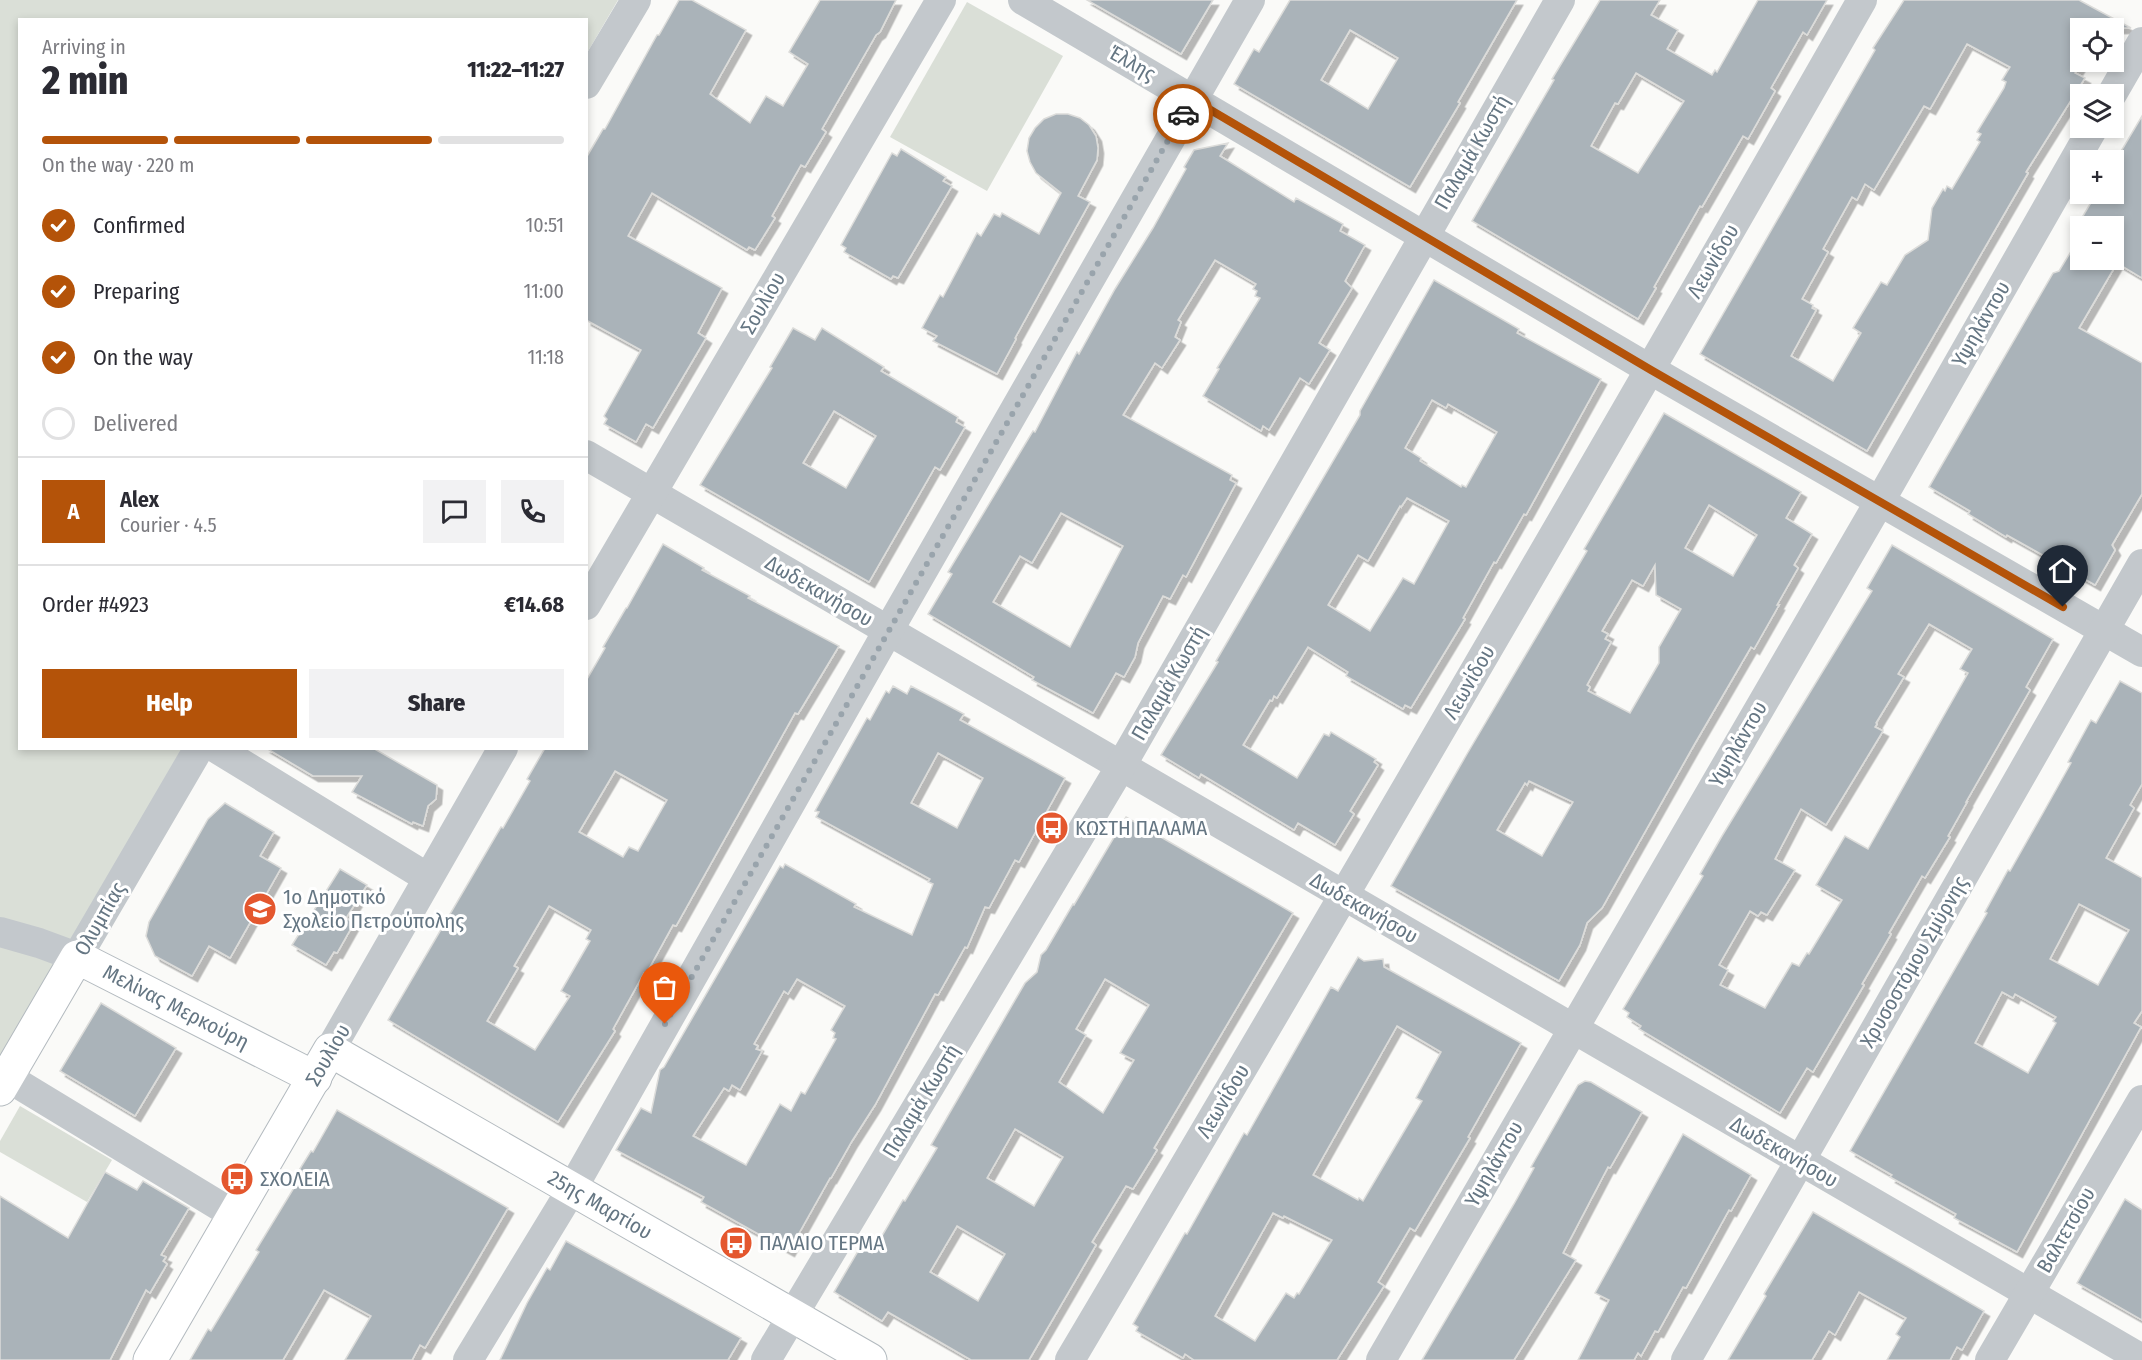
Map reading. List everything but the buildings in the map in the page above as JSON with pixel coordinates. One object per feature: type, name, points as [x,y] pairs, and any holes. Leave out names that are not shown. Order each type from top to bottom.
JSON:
[{"type":"street","points":[[588,81],[636,0]]},
{"type":"street","name":"Σουλίου","points":[[588,602],[941,0]]},
{"type":"street","name":"Έλλης","points":[[1023,0],[1651,370],[2142,652]]},
{"type":"street","points":[[468,1360],[572,1189],[888,631],[1250,0]]},
{"type":"street","name":"Παλαμά Κωστή","points":[[766,1360],[1121,766],[1560,0]]},
{"type":"street","name":"Λεωνίδου","points":[[1070,1360],[1345,896],[1651,370],[1862,0]]},
{"type":"street","points":[[2118,84],[2142,42]]},
{"type":"street","name":"Υψηλάντου","points":[[1381,1360],[1880,501],[2087,138]]},
{"type":"street","name":"Δωδεκανήσου","points":[[588,456],[2142,1359]]},
{"type":"street","name":"Χρυσοστόμου Σμύρνης","points":[[1686,1360],[2142,564]]},
{"type":"street","name":"Ολυμπίας","points":[[4,1083],[198,750]]},
{"type":"street","points":[[219,750],[428,878]]},
{"type":"street","name":"Σουλίου","points":[[150,1360],[236,1216],[502,750]]},
{"type":"street","name":"Μελίνας Μερκούρη","points":[[0,932],[77,957],[322,1064]]},
{"type":"street","name":"25ης Μαρτίου","points":[[322,1064],[572,1189],[870,1360]]},
{"type":"street","points":[[4,1083],[236,1216]]},
{"type":"street","name":"Βαλτετσίου","points":[[1990,1360],[2142,1100]]},
{"type":"shaded area","points":[[0,0],[618,0],[588,51],[588,18],[18,18],[18,750],[181,750],[0,1062]]},
{"type":"shaded area","points":[[967,2],[1063,56],[987,191],[890,137]]},
{"type":"shaded area","points":[[20,1106],[112,1160],[87,1202],[0,1152],[0,1141]]},
{"type":"way so far","points":[[665,1024],[1183,114]]},
{"type":"place","name":"ΚΩΣΤΗ ΠΑΛΑΜΑ","points":[[1052,828]]},
{"type":"place","name":"1ο Δημοτικό Σχολείο Πετρούπολης","points":[[260,909]]},
{"type":"place","name":"ΣΧΟΛΕΙΑ","points":[[237,1179]]},
{"type":"place","name":"ΠΑΛΑΙΟ ΤΕΡΜΑ","points":[[736,1243]]},
{"type":"route","points":[[1183,114],[1192,99],[1651,370],[2063,607]]}]
